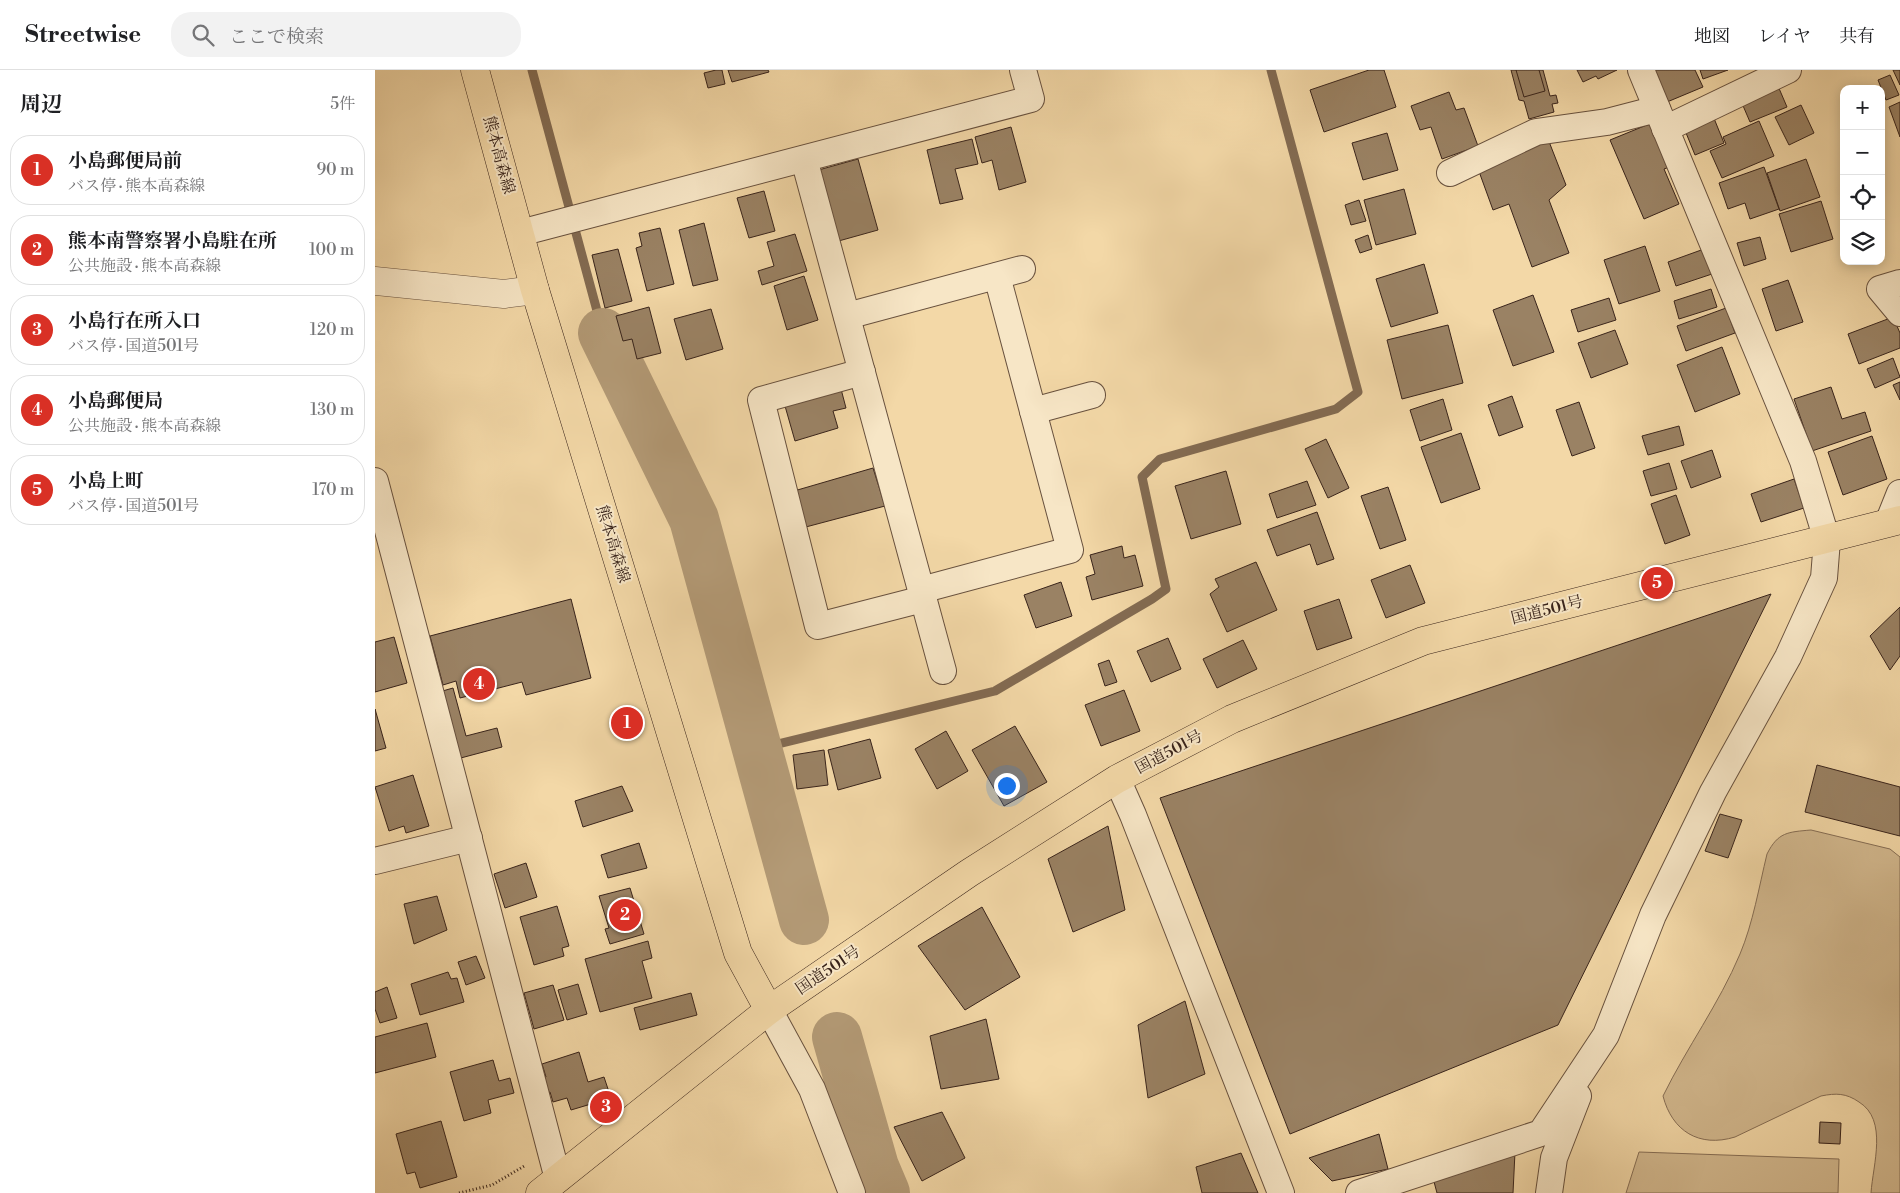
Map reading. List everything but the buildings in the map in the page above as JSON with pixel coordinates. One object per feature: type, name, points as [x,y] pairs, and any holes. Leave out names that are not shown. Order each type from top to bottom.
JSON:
[{"type":"main road","name":"熊本高森線","points":[[475,70],[535,290],[738,953],[769,1010]]},
{"type":"main road","name":"国道501号","points":[[549,1186],[769,1010],[969,873],[1117,779],[1232,719],[1423,641],[1894,522]]},
{"type":"street","points":[[520,233],[1031,99],[1023,70]]},
{"type":"street","points":[[1359,1193],[1541,1133],[1606,1035],[1653,915],[1713,792],[1787,657],[1824,578],[1827,540],[1803,461],[1641,70]]},
{"type":"street","points":[[1450,173],[1536,132],[1607,122],[1661,119],[1788,70]]},
{"type":"street","points":[[804,159],[943,671]]},
{"type":"street","points":[[847,316],[1022,270]]},
{"type":"street","points":[[862,372],[761,400],[818,626],[1071,550],[997,276]]},
{"type":"street","points":[[375,281],[504,294],[535,290]]},
{"type":"street","points":[[1900,283],[1880,289],[1900,313]]},
{"type":"street","points":[[1033,410],[1092,395]]},
{"type":"street","points":[[375,481],[551,1151],[549,1186]]},
{"type":"street","points":[[1894,522],[1900,493]]},
{"type":"street","points":[[1117,779],[1133,814],[1281,1193]]},
{"type":"street","points":[[375,862],[469,838]]},
{"type":"street","points":[[769,1010],[812,1089],[852,1193]]},
{"type":"street","points":[[1549,1193],[1555,1158],[1594,1052]]},
{"type":"path","points":[[459,1193],[491,1185],[551,1151]]},
{"type":"shaded area","points":[[1811,830],[1890,849],[1900,857],[1900,1193],[1871,1193],[1876,1156],[1876,1131],[1868,1110],[1850,1097],[1836,1094],[1821,1096],[1735,1137],[1710,1140],[1689,1134],[1680,1127],[1673,1119],[1663,1096],[1732,972],[1740,954],[1752,917],[1767,854],[1775,841],[1785,834]]},
{"type":"shaded area","points":[[1639,1152],[1839,1159],[1838,1193],[1626,1193]]},
{"type":"waterway","points":[[532,70],[603,333]]},
{"type":"waterway","points":[[757,749],[995,691],[1152,599],[1166,589],[1142,477],[1160,459],[1336,409],[1358,392],[1271,70]]},
{"type":"waterway","points":[[603,333],[694,519],[804,920]]},
{"type":"waterway","points":[[837,1037],[874,1167],[885,1193]]},
{"type":"place","name":"小島上町","points":[[1657,583]]},
{"type":"place","name":"小島郵便局","points":[[479,684]]},
{"type":"place","name":"小島郵便局前","points":[[627,723]]},
{"type":"place","name":"熊本南警察署小島駐在所","points":[[625,915]]},
{"type":"place","name":"小島行在所入口","points":[[606,1107]]}]
